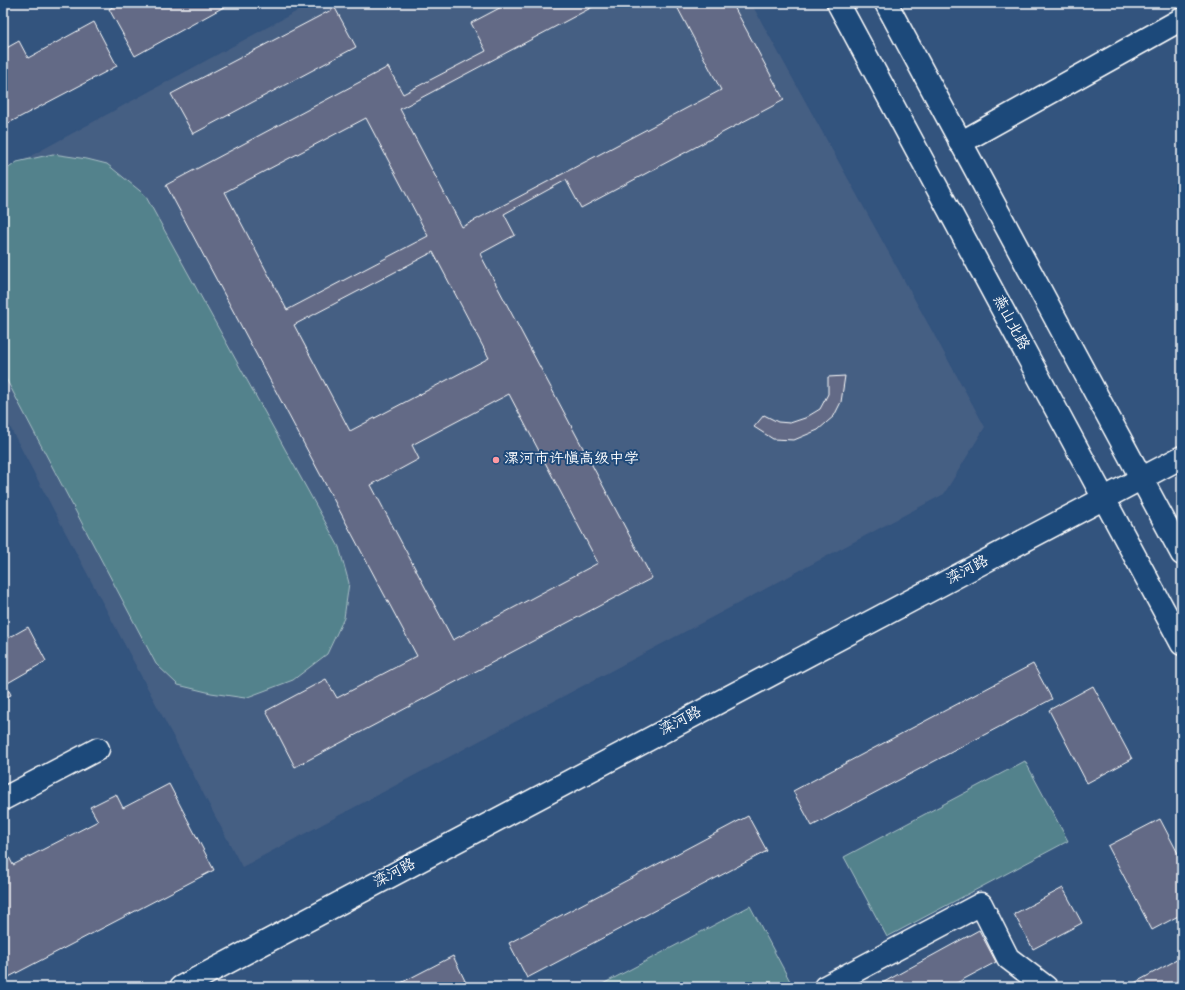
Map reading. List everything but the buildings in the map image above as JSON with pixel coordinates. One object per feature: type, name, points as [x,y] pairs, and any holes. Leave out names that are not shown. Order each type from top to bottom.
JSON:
[{"type":"street","name":"燕山北路","points":[[838,3],[1182,644]]},
{"type":"street","points":[[886,3],[1182,554]]},
{"type":"street","points":[[960,143],[1182,18]]},
{"type":"street","name":"滦河路","points":[[180,987],[1182,457]]},
{"type":"street","points":[[3,800],[98,749]]},
{"type":"street","points":[[825,987],[981,904],[1008,958],[1046,987]]},
{"type":"shaded area","name":"漯河市许慎高级中学","points":[[312,3],[751,3],[985,427],[944,494],[242,867],[3,414],[3,171]]},
{"type":"green space","points":[[53,154],[87,159],[107,164],[145,195],[339,547],[349,583],[344,618],[327,654],[293,680],[245,698],[211,693],[178,685],[156,664],[3,373],[3,172],[17,162]]},
{"type":"green space","points":[[1025,761],[1068,841],[887,937],[844,857]]},
{"type":"green space","points":[[750,906],[791,983],[784,987],[597,987]]},
{"type":"place","name":"漯河市许慎高级中学","points":[[496,460]]}]
